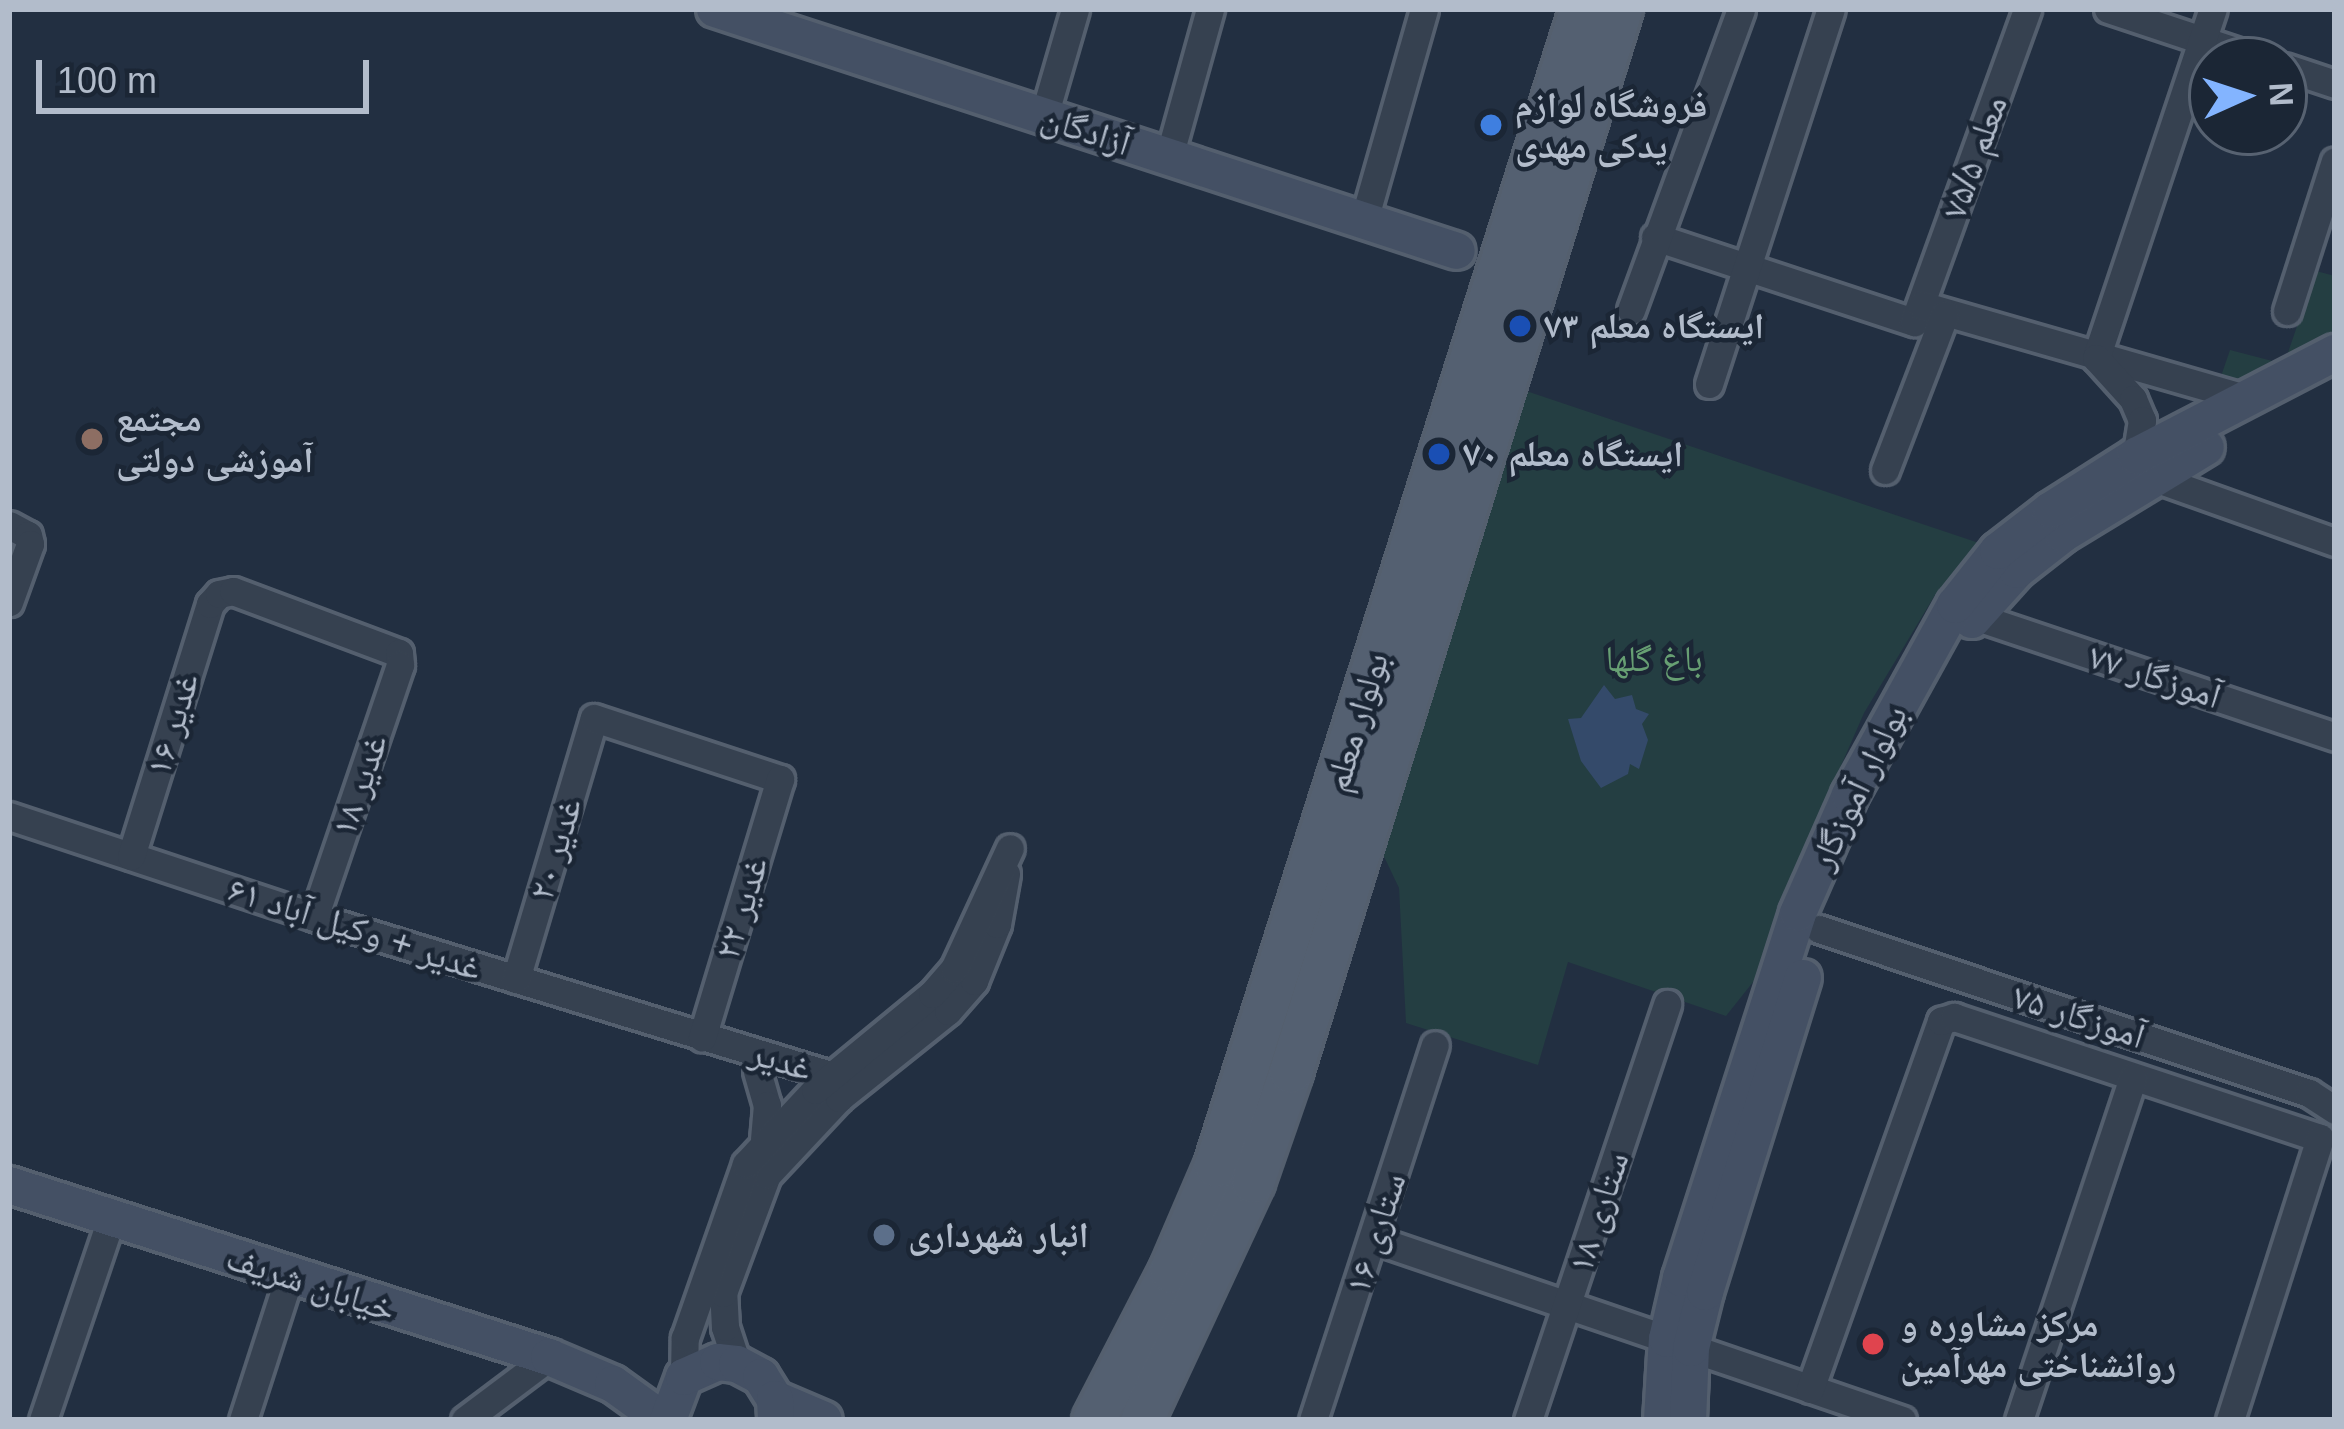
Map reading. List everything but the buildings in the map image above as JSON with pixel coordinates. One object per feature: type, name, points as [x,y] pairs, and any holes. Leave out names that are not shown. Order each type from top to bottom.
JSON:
[{"type":"main road","name":"آزادگان","points":[[715,9],[1457,250]]},
{"type":"main road","name":"بولوار معلم","points":[[1094,1420],[1171,1271],[1216,1166],[1582,9]]},
{"type":"main road","name":"بولوار معلم","points":[[1147,1416],[1253,1182],[1291,1072],[1622,9]]},
{"type":"main road","points":[[1489,295],[1457,250],[1508,236]]},
{"type":"main road","name":"بولوار آموزگار","points":[[1688,1420],[1679,1344],[1681,1278],[1798,913],[1882,730],[1955,604],[1998,551],[2144,466],[2245,398],[2335,353]]},
{"type":"main road","name":"بولوار آموزگار","points":[[1661,1420],[1679,1344],[1819,929],[1903,741],[1974,616],[2017,570],[2144,466],[2335,381]]},
{"type":"main road","name":"خیابان شریف","points":[[9,1185],[549,1357],[613,1384],[666,1420]]},
{"type":"main road","points":[[737,1364],[760,1377],[775,1409],[824,1420]]},
{"type":"main road","name":"خیابان شریف","points":[[613,1384],[681,1380],[700,1367],[737,1364]]},
{"type":"main road","points":[[666,1420],[681,1380]]},
{"type":"street","points":[[1044,116],[1075,9]]},
{"type":"street","points":[[1169,157],[1210,9]]},
{"type":"street","points":[[1364,220],[1424,9]]},
{"type":"street","points":[[1631,310],[1741,9]]},
{"type":"street","points":[[1708,384],[1831,9]]},
{"type":"street","name":"معلم ۷۵/۵","points":[[1885,470],[2027,9]]},
{"type":"street","points":[[2108,9],[2191,36]]},
{"type":"street","points":[[2096,358],[2188,85]]},
{"type":"street","points":[[2287,311],[2335,160]]},
{"type":"street","points":[[1655,237],[1914,322],[1933,310],[2245,398]]},
{"type":"street","points":[[2096,358],[2133,400],[2142,420],[2144,466],[2335,542]]},
{"type":"street","points":[[9,602],[30,544],[18,530]]},
{"type":"street","name":"غدیر ۱۸","points":[[218,594],[233,591],[399,653],[400,665],[314,916]]},
{"type":"street","name":"غدیر ۱۶","points":[[131,856],[210,604],[218,594]]},
{"type":"street","name":"۷۷ آموزگار","points":[[1974,616],[2335,737]]},
{"type":"street","name":"غدیر ۲۲","points":[[595,718],[780,779],[702,1037]]},
{"type":"street","name":"غدیر ۲۰","points":[[516,980],[595,718]]},
{"type":"street","name":"غدیر + وکیل آباد ۶۱","points":[[9,816],[702,1037]]},
{"type":"street","points":[[681,1380],[685,1338],[746,1164],[764,1138],[828,1088],[954,969],[1010,848],[997,924],[974,982],[948,1011],[828,1088],[766,1175],[723,1294],[725,1328],[737,1364]]},
{"type":"street","name":"آموزگار ۷۵","points":[[1819,929],[2309,1093],[2335,1110]]},
{"type":"street","name":"ستاری ۱۸","points":[[1528,1420],[1667,1004]]},
{"type":"street","points":[[1810,1389],[1941,1021],[1954,1017],[2320,1138],[2230,1420]]},
{"type":"street","name":"غدیر","points":[[702,1037],[757,1071],[828,1088]]},
{"type":"street","name":"غدیر","points":[[702,1037],[828,1088]]},
{"type":"street","name":"ستاری ۱۶","points":[[1313,1420],[1435,1046]]},
{"type":"street","points":[[757,1071],[766,1105],[764,1138]]},
{"type":"street","points":[[2019,1420],[2133,1077]]},
{"type":"street","points":[[43,1420],[111,1219]]},
{"type":"street","points":[[1373,1239],[1902,1420]]},
{"type":"street","points":[[243,1420],[290,1278]]},
{"type":"street","points":[[465,1420],[549,1357]]},
{"type":"green space","points":[[2316,271],[2335,276],[2335,347],[2247,390],[2219,382],[2230,350],[2284,364]]},
{"type":"green space","name":"باغ گلها","points":[[1511,386],[1979,543],[1935,595],[1864,713],[1780,905],[1761,972],[1726,1016],[1568,962],[1538,1065],[1406,1023],[1399,888],[1378,844]]},
{"type":"water","points":[[1604,685],[1615,699],[1632,695],[1636,709],[1649,714],[1642,724],[1648,740],[1639,769],[1630,764],[1628,774],[1601,788],[1581,761],[1568,719],[1581,718]]},
{"type":"place","name":"فروشگاه لوازم یدکی مهدی","points":[[1491,125]]},
{"type":"place","name":"ایستگاه معلم ۷۳","points":[[1520,326]]},
{"type":"place","name":"مجتمع آموزشی دولتی","points":[[92,439]]},
{"type":"place","name":"ایستگاه معلم ۷۰","points":[[1439,454]]},
{"type":"place","name":"انبار شهرداری","points":[[884,1235]]},
{"type":"place","name":"مرکز مشاوره و روانشناختی مهرآمین","points":[[1873,1344]]}]
